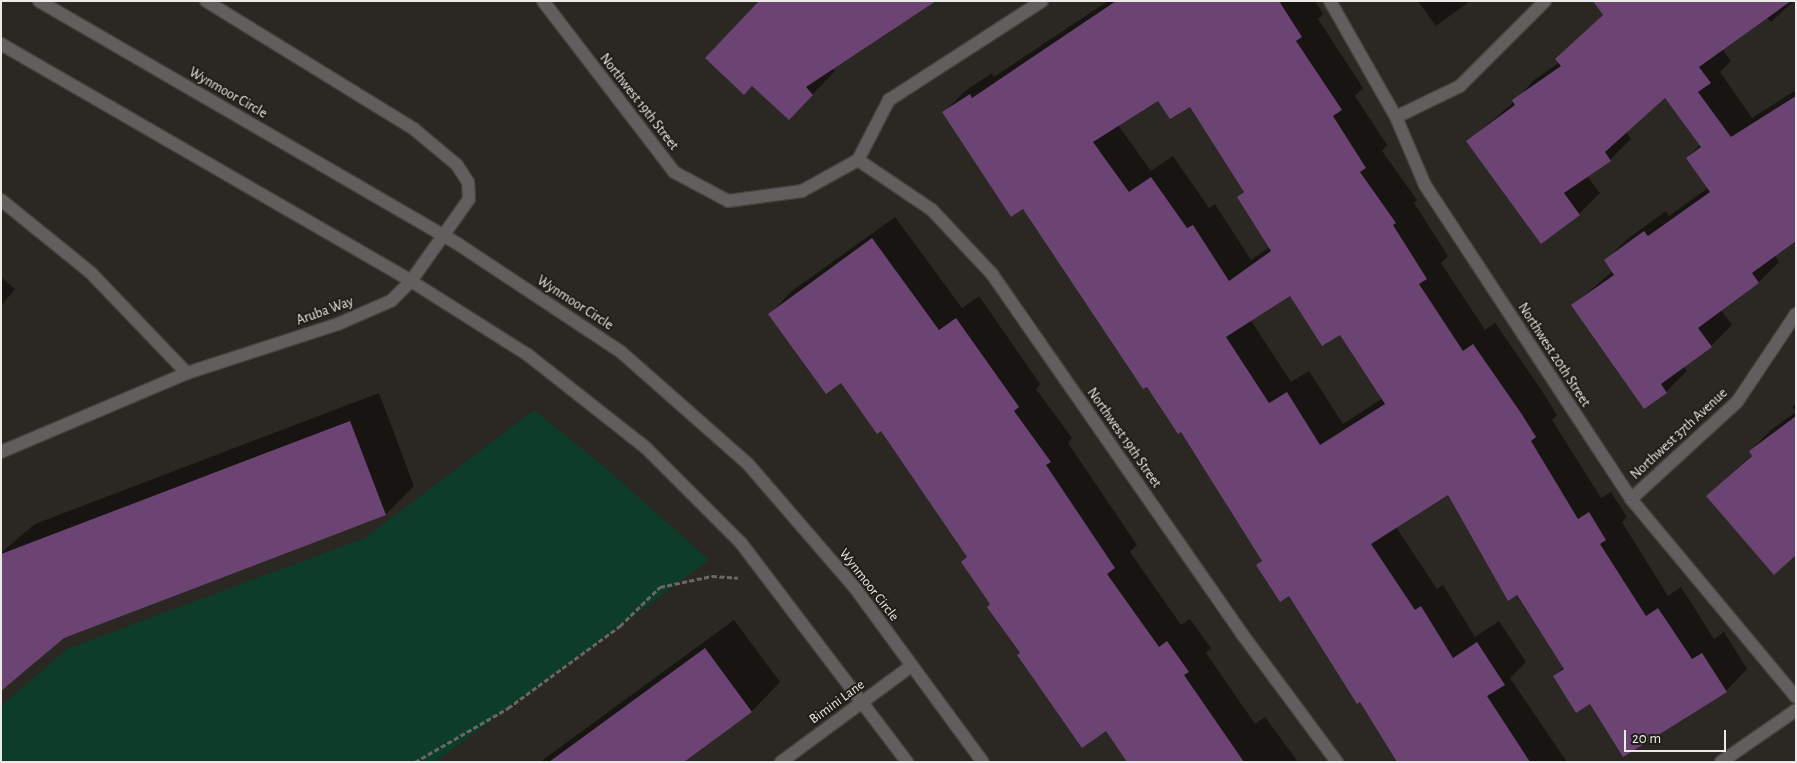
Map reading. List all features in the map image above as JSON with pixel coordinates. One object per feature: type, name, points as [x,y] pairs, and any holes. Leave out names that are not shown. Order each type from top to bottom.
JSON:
[{"type":"street","name":"Wynmoor Circle","points":[[39,1],[443,236],[621,352],[748,464],[855,588],[983,762]]},
{"type":"street","name":"Aruba Way","points":[[1,452],[187,373],[338,324],[391,301],[411,281],[469,199],[468,182],[457,165],[414,129],[206,1]]},
{"type":"street","name":"Northwest 19th Street","points":[[543,1],[674,172],[728,201],[802,192],[858,160],[932,210],[992,274],[1242,634],[1337,762]]},
{"type":"street","points":[[858,160],[889,100],[1042,1]]},
{"type":"street","name":"Northwest 20th Street","points":[[1330,1],[1396,117],[1425,185],[1631,499],[1796,697]]},
{"type":"street","points":[[1396,117],[1460,86],[1546,1]]},
{"type":"street","points":[[1,44],[411,281],[528,355],[646,448],[741,543],[862,701],[906,762]]},
{"type":"street","points":[[1,200],[91,273],[187,373]]},
{"type":"street","name":"Northwest 37th Avenue","points":[[1631,499],[1737,402],[1796,314]]},
{"type":"street","name":"Bimini Lane","points":[[782,761],[911,666]]},
{"type":"street","points":[[1721,762],[1796,710]]},
{"type":"path","points":[[415,762],[508,708],[620,626],[660,586],[712,576],[769,580]]},
{"type":"green space","points":[[534,410],[609,471],[709,560],[435,762],[1,762],[1,706],[67,649],[365,538]]},
{"type":"building","points":[[759,1],[936,1],[806,87],[813,95],[789,120],[752,86],[744,95],[705,58]]},
{"type":"building","points":[[1116,1],[1279,1],[1302,37],[1296,41],[1342,110],[1333,116],[1366,168],[1360,172],[1396,223],[1393,225],[1427,279],[1419,284],[1463,351],[1473,344],[1521,413],[1536,437],[1531,441],[1578,519],[1589,512],[1606,540],[1600,544],[1646,616],[1658,608],[1692,659],[1702,653],[1727,692],[1623,757],[1590,704],[1576,713],[1553,676],[1564,669],[1517,595],[1508,601],[1448,495],[1371,544],[1415,610],[1421,606],[1453,658],[1477,642],[1505,685],[1487,696],[1530,762],[1397,762],[1360,702],[1357,704],[1289,596],[1280,602],[1256,565],[1262,561],[1181,432],[1178,434],[1147,387],[1143,389],[1023,209],[1011,217],[942,112],[970,94],[972,98]],"holes":[[[1158,101],[1170,119],[1190,107],[1244,192],[1237,197],[1271,251],[1229,281],[1193,225],[1187,228],[1151,177],[1129,192],[1093,142]],[[1290,296],[1322,346],[1340,335],[1385,404],[1320,445],[1287,392],[1269,403],[1226,337]]]},
{"type":"building","points":[[1593,1],[1791,1],[1699,67],[1711,83],[1698,92],[1731,137],[1796,96],[1796,241],[1752,273],[1759,283],[1698,328],[1712,347],[1661,384],[1667,393],[1644,409],[1571,305],[1614,275],[1604,260],[1644,231],[1648,236],[1710,192],[1686,158],[1701,147],[1665,98],[1605,152],[1611,161],[1564,193],[1580,215],[1541,244],[1466,141],[1515,105],[1512,100],[1561,66],[1555,59],[1603,15]]},
{"type":"building","points":[[872,238],[939,330],[956,318],[1019,407],[1014,411],[1051,462],[1046,465],[1115,568],[1107,574],[1159,647],[1167,641],[1189,672],[1184,675],[1244,762],[1127,762],[1106,731],[1082,748],[1017,655],[1020,653],[987,607],[990,604],[961,562],[967,557],[881,431],[877,434],[841,383],[826,394],[768,314]]},
{"type":"building","points":[[1796,416],[1796,555],[1774,575],[1706,496],[1752,456],[1749,451]]},
{"type":"building","points":[[350,421],[386,515],[64,638],[1,691],[1,554]]},
{"type":"building","points":[[705,648],[752,712],[684,762],[549,762]]}]
